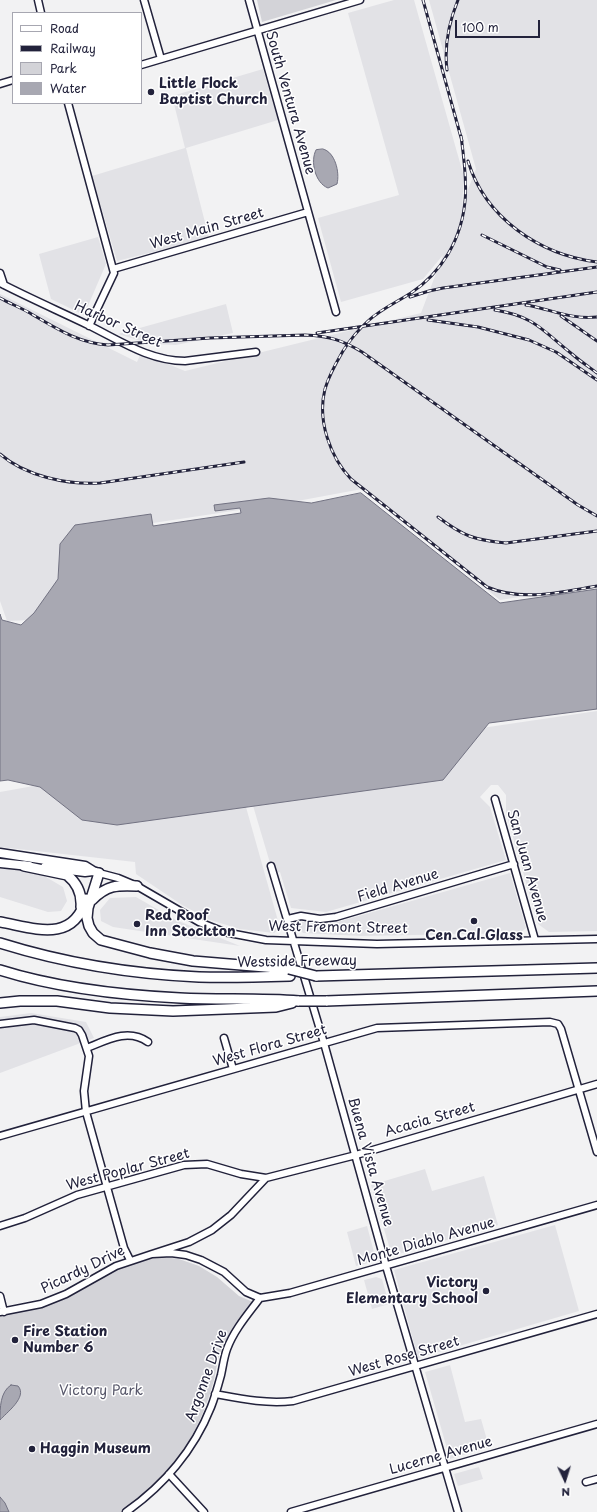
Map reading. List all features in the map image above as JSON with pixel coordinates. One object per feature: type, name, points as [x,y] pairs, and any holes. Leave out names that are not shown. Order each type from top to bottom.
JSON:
[{"type":"highway","points":[[24,866],[67,875],[73,880],[81,897],[80,914]]},
{"type":"highway","points":[[96,872],[87,918],[89,926],[97,937],[107,943],[193,961],[289,973]]},
{"type":"highway","points":[[0,922],[53,930],[69,924],[80,914],[96,872]]},
{"type":"highway","points":[[91,901],[99,893],[109,887],[120,885],[137,886]]},
{"type":"highway","name":"Westside Freeway","points":[[0,943],[73,961],[114,969],[153,974],[198,977],[289,973],[317,976],[597,968]]},
{"type":"highway","points":[[0,970],[55,983],[139,995],[180,998],[326,1001],[597,991]]},
{"type":"highway","points":[[0,1003],[50,1001],[110,1008],[173,1011],[276,1007],[299,1001]]},
{"type":"main road","name":"West Fremont Street","points":[[0,853],[85,866],[96,872]]},
{"type":"main road","points":[[0,863],[14,855]]},
{"type":"main road","name":"West Fremont Street","points":[[0,863],[96,872]]},
{"type":"street","points":[[38,0],[41,12]]},
{"type":"street","points":[[144,0],[161,58]]},
{"type":"street","name":"South Ventura Avenue","points":[[249,0],[336,312]]},
{"type":"street","points":[[142,65],[240,35],[258,32],[360,0]]},
{"type":"street","points":[[0,84],[12,80]]},
{"type":"street","points":[[68,104],[114,273],[89,326]]},
{"type":"street","name":"West Main Street","points":[[113,269],[308,212]]},
{"type":"street","points":[[0,273],[2,284]]},
{"type":"street","name":"Harbor Street","points":[[2,284],[143,352],[166,359],[176,361],[196,360],[256,352]]},
{"type":"street","name":"San Juan Avenue","points":[[496,799],[535,940]]},
{"type":"street","name":"Field Avenue","points":[[288,919],[301,916],[320,919],[336,917],[514,864]]},
{"type":"street","name":"Buena Vista Avenue","points":[[271,866],[324,1043],[386,1266],[458,1512]]},
{"type":"street","name":"West Fremont Street","points":[[96,872],[118,878],[137,886],[199,922],[224,932],[266,940],[377,944],[597,939]]},
{"type":"street","points":[[0,1024],[34,1020],[75,1028],[82,1035],[89,1056],[89,1067],[84,1091],[86,1112],[124,1248],[130,1260]]},
{"type":"street","name":"West Flora Street","points":[[0,1136],[324,1043],[385,1027],[553,1022],[558,1024],[561,1029],[579,1090]]},
{"type":"street","points":[[87,1048],[121,1035],[138,1037],[148,1042]]},
{"type":"street","points":[[224,1038],[233,1070]]},
{"type":"street","name":"Acacia Street","points":[[266,1178],[356,1154],[597,1084]]},
{"type":"street","points":[[579,1090],[597,1152]]},
{"type":"street","name":"West Poplar Street","points":[[0,1226],[25,1218],[77,1196],[193,1163],[207,1164],[241,1174],[266,1178]]},
{"type":"street","points":[[152,1254],[189,1242],[212,1230],[227,1218],[266,1178]]},
{"type":"street","name":"Monte Diablo Avenue","points":[[260,1298],[290,1293],[597,1204]]},
{"type":"street","name":"Picardy Drive","points":[[2,1312],[40,1304],[66,1294],[116,1266],[130,1260],[152,1254],[171,1253],[186,1255],[201,1260],[224,1272],[246,1292],[260,1298]]},
{"type":"street","points":[[0,1296],[2,1312]]},
{"type":"street","name":"Argonne Drive","points":[[126,1512],[152,1492],[170,1474],[194,1441],[207,1415],[215,1394],[227,1349],[233,1335],[260,1298]]},
{"type":"street","name":"West Rose Street","points":[[215,1394],[249,1401],[263,1402],[283,1402],[314,1396],[597,1314]]},
{"type":"street","name":"Lucerne Avenue","points":[[291,1512],[597,1424]]},
{"type":"street","points":[[170,1474],[204,1512]]},
{"type":"street","points":[[586,1482],[597,1479]]},
{"type":"shaded area","points":[[394,0],[414,0],[464,177],[462,205],[476,169],[429,0],[597,0],[597,585],[500,600],[362,489],[292,502],[100,531],[31,620],[7,621],[0,601],[0,294],[137,362],[141,353],[185,371],[421,313],[443,255],[423,279],[341,302],[318,218],[399,195],[348,13]]},
{"type":"shaded area","points":[[263,69],[278,120],[186,148],[209,238],[117,261],[92,176],[185,148],[172,96]]},
{"type":"shaded area","points":[[98,237],[106,264],[84,315],[51,299],[39,254]]},
{"type":"shaded area","points":[[226,304],[233,333],[176,345],[151,344],[118,334]]},
{"type":"shaded area","points":[[597,711],[597,931],[549,932],[538,924],[506,813],[506,795],[498,785],[491,785],[480,797],[490,807],[506,860],[326,912],[291,908],[280,872],[273,873],[251,799],[244,800],[280,928],[274,933],[240,929],[210,920],[182,905],[136,874],[135,862],[0,847],[0,792],[123,770],[475,729]]},
{"type":"shaded area","points":[[0,868],[39,873],[63,887],[67,901],[61,911],[48,912],[0,897]]},
{"type":"shaded area","points":[[510,873],[526,928],[520,933],[361,936],[303,933],[298,927],[302,922],[334,923]]},
{"type":"shaded area","points":[[136,897],[176,920],[240,946],[113,927],[101,921],[100,910],[110,898]]},
{"type":"shaded area","points":[[31,1013],[86,1022],[94,1038],[0,1073],[0,1017]]},
{"type":"shaded area","points":[[425,1169],[432,1191],[484,1176],[498,1225],[392,1256],[371,1185]]},
{"type":"shaded area","name":"Victory Elementary School","points":[[555,1225],[579,1311],[418,1358],[394,1270]]},
{"type":"shaded area","points":[[367,1226],[375,1256],[372,1262],[356,1266],[347,1232]]},
{"type":"shaded area","points":[[376,1277],[382,1279],[389,1304],[372,1309],[364,1280]]},
{"type":"shaded area","points":[[450,1365],[465,1422],[481,1419],[489,1447],[450,1459],[425,1372]]},
{"type":"shaded area","points":[[479,1467],[483,1479],[458,1486],[454,1474]]},
{"type":"green space","points":[[257,0],[336,0],[262,22]]},
{"type":"green space","name":"Victory Park","points":[[164,1257],[179,1259],[199,1266],[217,1277],[239,1296],[253,1302],[226,1339],[219,1356],[208,1401],[193,1434],[179,1457],[163,1476],[125,1512],[0,1512],[0,1316],[33,1309],[59,1299],[109,1270],[145,1258]]},
{"type":"water","points":[[323,149],[331,154],[336,163],[338,174],[337,184],[328,188],[320,182],[314,166],[314,155],[316,150]]},
{"type":"water","points":[[361,493],[500,603],[597,589],[597,709],[489,723],[443,780],[117,825],[82,820],[40,787],[8,780],[0,781],[0,614],[2,620],[21,625],[34,613],[58,579],[60,544],[75,525],[151,514],[153,526],[241,513],[240,508],[215,511],[214,505],[269,498],[311,503]]},
{"type":"water","points":[[11,1385],[18,1386],[20,1395],[15,1404],[0,1420],[3,1396],[7,1388]]},
{"type":"water","points":[[0,1497],[5,1503],[9,1512],[0,1512]]},
{"type":"railway","points":[[423,0],[462,141]]},
{"type":"railway","points":[[447,70],[446,52],[448,34],[458,0]]},
{"type":"railway","points":[[461,136],[466,182],[464,211],[461,225],[455,239],[444,260],[427,280],[417,289],[384,309],[364,324],[343,351],[335,365],[325,389],[323,413],[327,437],[337,460],[351,479],[487,587],[500,592],[528,595],[556,593],[597,586]]},
{"type":"railway","points":[[468,161],[476,181],[487,200],[501,216],[518,230],[536,242],[555,251],[576,258],[597,262]]},
{"type":"railway","points":[[482,235],[547,267],[560,270]]},
{"type":"railway","points":[[410,297],[443,288],[597,267]]},
{"type":"railway","points":[[317,333],[597,292]]},
{"type":"railway","points":[[0,298],[25,310],[57,329],[76,338],[97,344],[108,345],[210,338],[305,335],[321,336],[348,344],[362,352],[578,505],[597,516]]},
{"type":"railway","points":[[526,305],[570,316],[588,318],[597,317]]},
{"type":"railway","points":[[495,310],[529,320],[597,373]]},
{"type":"railway","points":[[561,316],[597,341]]},
{"type":"railway","points":[[428,320],[478,327],[529,340],[556,352],[597,380]]},
{"type":"railway","points":[[0,454],[10,462],[47,478],[60,481],[87,483],[100,483],[244,462]]},
{"type":"railway","points":[[438,517],[455,529],[469,536],[506,543],[597,531]]},
{"type":"place","name":"Little Flock Baptist Church","points":[[151,92]]},
{"type":"place","name":"Cen Cal Glass","points":[[474,921]]},
{"type":"place","name":"Red Roof Inn Stockton","points":[[137,924]]},
{"type":"place","name":"Victory Elementary School","points":[[486,1291]]},
{"type":"place","name":"Fire Station Number 6","points":[[15,1340]]},
{"type":"place","name":"Haggin Museum","points":[[32,1449]]}]
